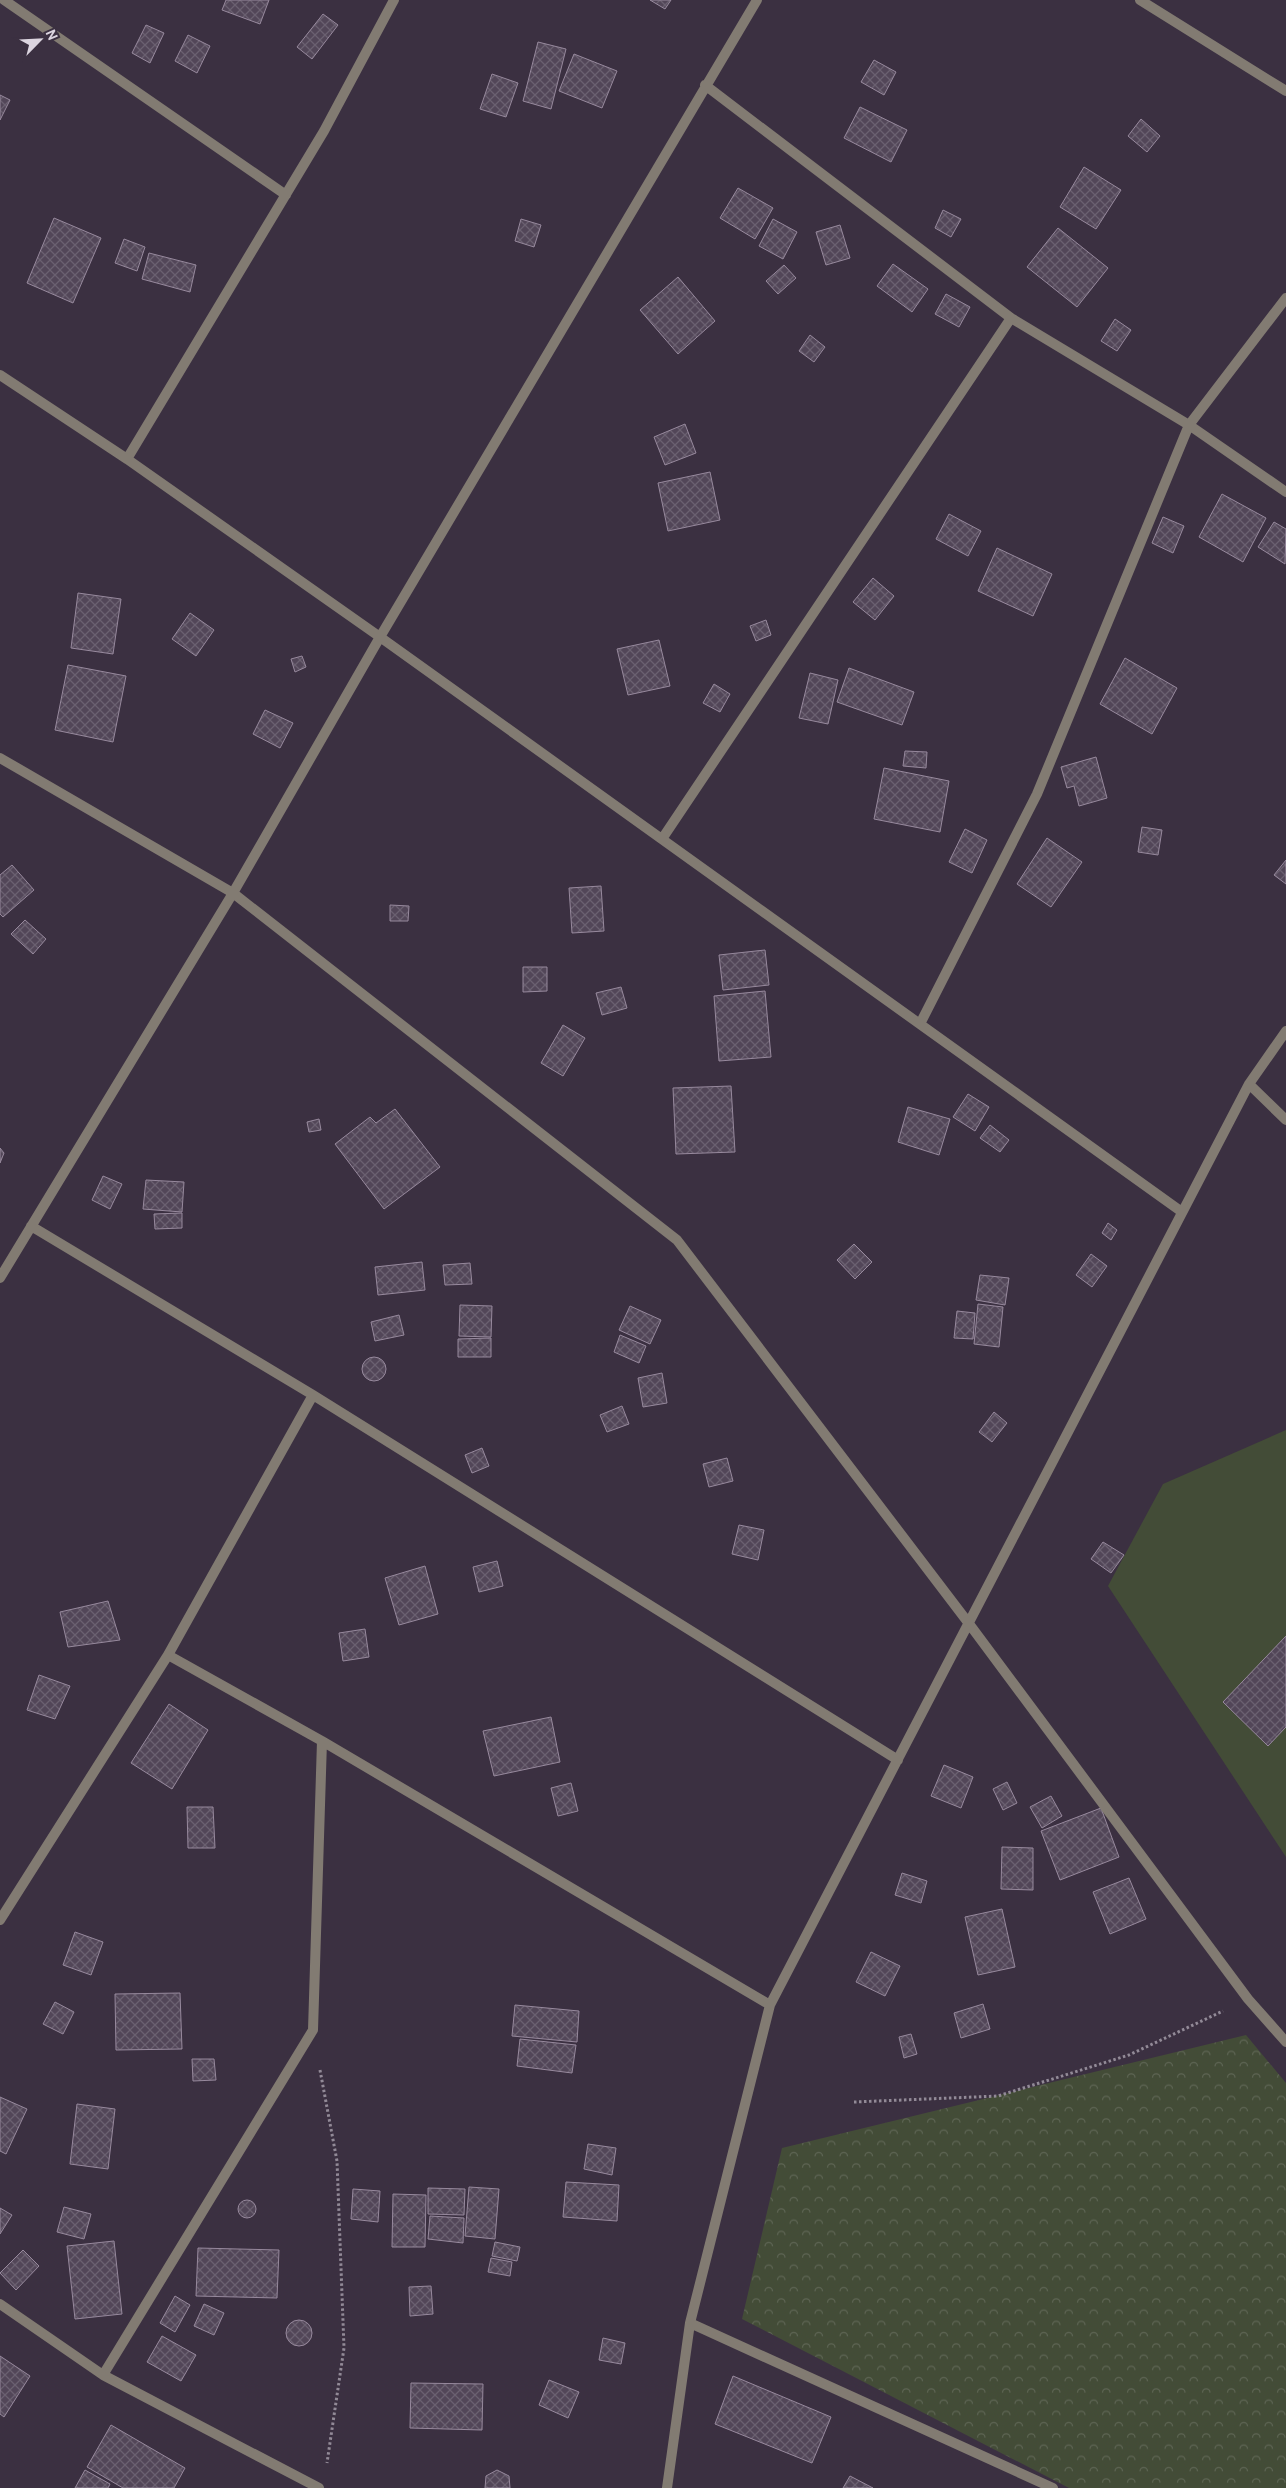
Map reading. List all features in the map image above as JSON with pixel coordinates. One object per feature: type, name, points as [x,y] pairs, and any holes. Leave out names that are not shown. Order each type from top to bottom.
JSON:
[{"type":"street","points":[[4,0],[286,194]]},
{"type":"street","points":[[127,459],[324,131],[394,0]]},
{"type":"street","points":[[0,1278],[232,893],[380,637],[757,0]]},
{"type":"street","points":[[1140,0],[1286,91]]},
{"type":"street","points":[[706,84],[1011,318],[1189,425],[1286,492]]},
{"type":"street","points":[[920,1024],[1037,794],[1189,425],[1286,298]]},
{"type":"street","points":[[662,840],[1011,318]]},
{"type":"street","points":[[0,375],[127,459],[380,637],[1182,1212]]},
{"type":"street","points":[[0,758],[232,893],[677,1240],[970,1625],[1248,1999],[1286,2042]]},
{"type":"street","points":[[667,2488],[690,2323],[770,2005],[970,1625],[1249,1084],[1286,1031]]},
{"type":"street","points":[[1249,1084],[1286,1120]]},
{"type":"street","points":[[30,1226],[313,1395],[898,1760]]},
{"type":"street","points":[[0,1920],[168,1654],[313,1395]]},
{"type":"street","points":[[168,1654],[322,1741],[770,2005]]},
{"type":"street","points":[[103,2375],[312,2030],[322,1741]]},
{"type":"street","points":[[0,2304],[103,2375],[320,2488]]},
{"type":"street","points":[[690,2323],[1053,2488]]},
{"type":"path","points":[[854,2102],[998,2096],[1130,2055],[1248,1999]]},
{"type":"path","points":[[312,2030],[337,2161],[344,2348],[326,2469]]},
{"type":"green space","points":[[1286,1430],[1286,1857],[1108,1586],[1163,1484]]},
{"type":"green space","points":[[1246,2035],[1286,2083],[1286,2488],[1069,2488],[742,2319],[782,2148]]},
{"type":"building","points":[[226,0],[269,0],[260,24],[222,10]]},
{"type":"building","points":[[650,0],[671,0],[665,9]]},
{"type":"building","points":[[323,14],[338,25],[312,59],[297,47]]},
{"type":"building","points":[[146,25],[164,33],[150,63],[132,53]]},
{"type":"building","points":[[188,35],[210,46],[197,73],[175,61]]},
{"type":"building","points":[[538,42],[566,49],[551,109],[523,101]]},
{"type":"building","points":[[574,54],[617,71],[602,108],[559,91]]},
{"type":"building","points":[[874,60],[896,72],[884,95],[861,82]]},
{"type":"building","points":[[492,74],[518,83],[506,117],[480,109]]},
{"type":"building","points":[[0,95],[10,100],[0,120]]},
{"type":"building","points":[[860,107],[907,130],[891,162],[844,138]]},
{"type":"building","points":[[1141,119],[1160,136],[1147,152],[1128,136]]},
{"type":"building","points":[[1084,167],[1121,190],[1096,229],[1060,207]]},
{"type":"building","points":[[738,188],[773,208],[755,239],[720,218]]},
{"type":"building","points":[[943,210],[961,219],[951,237],[935,228]]},
{"type":"building","points":[[54,218],[101,238],[73,303],[27,283]]},
{"type":"building","points":[[521,219],[541,225],[534,247],[515,241]]},
{"type":"building","points":[[773,219],[797,232],[783,259],[759,246]]},
{"type":"building","points":[[840,225],[850,258],[826,265],[816,232]]},
{"type":"building","points":[[1058,228],[1108,268],[1077,307],[1027,267]]},
{"type":"building","points":[[124,239],[145,247],[137,271],[115,263]]},
{"type":"building","points":[[149,253],[196,265],[190,292],[142,279]]},
{"type":"building","points":[[893,264],[928,289],[912,312],[877,286]]},
{"type":"building","points":[[784,265],[796,278],[778,294],[766,281]]},
{"type":"building","points":[[678,277],[715,321],[678,354],[640,310]]},
{"type":"building","points":[[946,294],[970,307],[959,327],[935,314]]},
{"type":"building","points":[[1115,319],[1131,330],[1117,351],[1101,341]]},
{"type":"building","points":[[810,335],[825,347],[814,362],[799,351]]},
{"type":"building","points":[[685,424],[696,453],[665,465],[654,437]]},
{"type":"building","points":[[710,472],[720,520],[668,531],[658,483]]},
{"type":"building","points":[[1222,494],[1266,518],[1243,562],[1199,537]]},
{"type":"building","points":[[949,514],[981,531],[968,556],[936,539]]},
{"type":"building","points":[[1163,517],[1184,526],[1173,553],[1152,543]]},
{"type":"building","points":[[1274,522],[1286,529],[1285,564],[1258,547]]},
{"type":"building","points":[[997,548],[1052,574],[1033,616],[978,591]]},
{"type":"building","points":[[873,578],[894,596],[875,620],[853,602]]},
{"type":"building","points":[[78,593],[121,599],[113,654],[71,648]]},
{"type":"building","points":[[190,613],[214,630],[196,656],[172,639]]},
{"type":"building","points":[[766,620],[771,635],[756,641],[750,626]]},
{"type":"building","points":[[659,640],[670,686],[628,695],[617,649]]},
{"type":"building","points":[[302,656],[306,667],[295,672],[291,659]]},
{"type":"building","points":[[1125,658],[1177,688],[1152,734],[1100,704]]},
{"type":"building","points":[[68,665],[126,676],[113,742],[55,730]]},
{"type":"building","points":[[849,668],[914,692],[902,725],[837,702]]},
{"type":"building","points":[[810,673],[838,680],[828,724],[799,718]]},
{"type":"building","points":[[714,684],[730,694],[720,712],[703,703]]},
{"type":"building","points":[[265,710],[293,723],[280,748],[253,734]]},
{"type":"building","points":[[905,751],[927,752],[926,768],[903,766]]},
{"type":"building","points":[[1096,757],[1107,798],[1079,806],[1074,786],[1067,788],[1061,767]]},
{"type":"building","points":[[884,768],[949,781],[940,832],[874,819]]},
{"type":"building","points":[[1142,827],[1162,830],[1158,855],[1138,852]]},
{"type":"building","points":[[965,829],[987,840],[972,873],[949,862]]},
{"type":"building","points":[[1047,838],[1082,862],[1051,907],[1017,884]]},
{"type":"building","points":[[1286,860],[1286,884],[1274,875]]},
{"type":"building","points":[[12,865],[34,890],[3,917],[0,914],[0,875]]},
{"type":"building","points":[[601,886],[604,931],[572,933],[569,888]]},
{"type":"building","points":[[390,905],[409,906],[408,921],[390,921]]},
{"type":"building","points":[[25,920],[46,939],[33,954],[11,934]]},
{"type":"building","points":[[765,950],[769,985],[723,990],[719,955]]},
{"type":"building","points":[[523,967],[547,967],[547,991],[523,992]]},
{"type":"building","points":[[621,987],[627,1008],[602,1015],[596,993]]},
{"type":"building","points":[[765,991],[771,1057],[719,1061],[714,996]]},
{"type":"building","points":[[563,1025],[585,1038],[563,1076],[541,1063]]},
{"type":"building","points":[[731,1086],[735,1152],[676,1154],[673,1088]]},
{"type":"building","points":[[968,1094],[989,1107],[975,1131],[953,1117]]},
{"type":"building","points":[[908,1107],[950,1119],[939,1155],[898,1142]]},
{"type":"building","points":[[395,1109],[440,1167],[384,1209],[335,1144],[370,1117],[376,1123]]},
{"type":"building","points":[[319,1119],[321,1130],[309,1132],[307,1122]]},
{"type":"building","points":[[990,1125],[1009,1140],[1000,1152],[980,1138]]},
{"type":"building","points":[[0,1148],[4,1153],[0,1163]]},
{"type":"building","points":[[103,1176],[122,1184],[110,1209],[92,1200]]},
{"type":"building","points":[[146,1180],[184,1182],[182,1212],[143,1209]]},
{"type":"building","points":[[182,1213],[182,1228],[155,1229],[154,1214]]},
{"type":"building","points":[[1108,1223],[1117,1230],[1111,1240],[1102,1233]]},
{"type":"building","points":[[854,1244],[872,1262],[855,1279],[837,1260]]},
{"type":"building","points":[[1091,1254],[1107,1266],[1092,1287],[1076,1275]]},
{"type":"building","points":[[422,1262],[425,1290],[378,1295],[375,1267]]},
{"type":"building","points":[[470,1263],[472,1284],[445,1285],[443,1265]]},
{"type":"building","points":[[980,1275],[1009,1278],[1005,1305],[976,1300]]},
{"type":"building","points":[[978,1304],[1003,1307],[999,1347],[974,1344]]},
{"type":"building","points":[[460,1305],[492,1306],[491,1337],[459,1336]]},
{"type":"building","points":[[630,1306],[661,1320],[650,1344],[619,1330]]},
{"type":"building","points":[[957,1311],[975,1313],[973,1339],[954,1338]]},
{"type":"building","points":[[399,1315],[404,1335],[375,1341],[371,1322]]},
{"type":"building","points":[[620,1335],[646,1346],[639,1363],[614,1352]]},
{"type":"building","points":[[491,1338],[491,1357],[458,1357],[458,1339]]},
{"type":"building","points":[[374,1357],[383,1360],[386,1369],[383,1378],[374,1381],[365,1378],[362,1369],[365,1360]]},
{"type":"building","points":[[662,1373],[667,1403],[643,1407],[638,1378]]},
{"type":"building","points":[[622,1406],[629,1424],[607,1432],[600,1415]]},
{"type":"building","points":[[994,1412],[1007,1423],[992,1442],[979,1432]]},
{"type":"building","points":[[482,1448],[489,1466],[472,1473],[465,1455]]},
{"type":"building","points":[[727,1458],[733,1481],[709,1487],[703,1464]]},
{"type":"building","points":[[739,1525],[764,1530],[758,1560],[732,1554]]},
{"type":"building","points":[[1103,1542],[1124,1555],[1111,1573],[1091,1559]]},
{"type":"building","points":[[497,1561],[503,1586],[479,1592],[473,1567]]},
{"type":"building","points":[[425,1566],[438,1614],[399,1625],[385,1578]]},
{"type":"building","points":[[108,1601],[120,1640],[68,1647],[60,1612]]},
{"type":"building","points":[[365,1629],[369,1657],[343,1661],[339,1633]]},
{"type":"building","points":[[1286,1636],[1286,1727],[1268,1746],[1223,1702]]},
{"type":"building","points":[[39,1675],[70,1686],[55,1719],[27,1710]]},
{"type":"building","points":[[169,1704],[208,1730],[172,1789],[131,1763]]},
{"type":"building","points":[[551,1717],[560,1762],[494,1776],[483,1731]]},
{"type":"building","points":[[944,1765],[973,1777],[961,1808],[931,1796]]},
{"type":"building","points":[[1007,1782],[1017,1803],[1003,1810],[993,1789]]},
{"type":"building","points":[[571,1783],[578,1811],[558,1816],[551,1788]]},
{"type":"building","points":[[1051,1796],[1062,1816],[1042,1828],[1030,1807]]},
{"type":"building","points":[[187,1807],[213,1807],[215,1848],[188,1848]]},
{"type":"building","points":[[1101,1808],[1119,1857],[1060,1880],[1041,1831]]},
{"type":"building","points":[[1002,1847],[1033,1848],[1033,1890],[1001,1889]]},
{"type":"building","points":[[902,1873],[927,1881],[921,1903],[895,1895]]},
{"type":"building","points":[[1129,1878],[1146,1919],[1110,1934],[1093,1892]]},
{"type":"building","points":[[1002,1909],[1015,1967],[978,1975],[965,1917]]},
{"type":"building","points":[[75,1932],[103,1942],[91,1975],[63,1965]]},
{"type":"building","points":[[871,1952],[900,1966],[885,1996],[856,1982]]},
{"type":"building","points":[[180,1993],[182,2049],[116,2050],[115,1994]]},
{"type":"building","points":[[55,2002],[74,2012],[63,2034],[43,2024]]},
{"type":"building","points":[[983,2004],[990,2029],[961,2038],[954,2013]]},
{"type":"building","points":[[515,2005],[579,2011],[577,2042],[512,2036]]},
{"type":"building","points":[[911,2034],[917,2054],[904,2058],[899,2037]]},
{"type":"building","points":[[520,2039],[576,2045],[572,2073],[517,2066]]},
{"type":"building","points":[[192,2059],[214,2059],[216,2080],[193,2081]]},
{"type":"building","points":[[0,2097],[27,2109],[6,2154],[0,2151]]},
{"type":"building","points":[[77,2104],[115,2109],[108,2169],[70,2164]]},
{"type":"building","points":[[588,2144],[616,2148],[612,2175],[584,2169]]},
{"type":"building","points":[[566,2182],[619,2185],[617,2221],[563,2217]]},
{"type":"building","points":[[469,2187],[499,2189],[495,2239],[465,2236]]},
{"type":"building","points":[[428,2188],[465,2189],[464,2215],[428,2214]]},
{"type":"building","points":[[353,2189],[380,2191],[378,2222],[351,2219]]},
{"type":"building","points":[[393,2194],[426,2195],[425,2247],[392,2247]]},
{"type":"building","points":[[247,2200],[255,2205],[256,2209],[251,2217],[247,2218],[239,2213],[238,2209],[243,2201]]},
{"type":"building","points":[[64,2207],[91,2214],[84,2239],[57,2232]]},
{"type":"building","points":[[0,2208],[12,2215],[0,2234]]},
{"type":"building","points":[[430,2216],[464,2218],[463,2243],[428,2239]]},
{"type":"building","points":[[114,2241],[122,2314],[75,2319],[67,2246]]},
{"type":"building","points":[[495,2242],[520,2247],[517,2261],[492,2256]]},
{"type":"building","points":[[198,2248],[279,2250],[277,2298],[196,2296]]},
{"type":"building","points":[[23,2250],[39,2266],[16,2290],[0,2273]]},
{"type":"building","points":[[491,2258],[512,2262],[510,2276],[488,2272]]},
{"type":"building","points":[[431,2286],[433,2314],[410,2316],[409,2287]]},
{"type":"building","points":[[175,2296],[190,2305],[175,2332],[160,2323]]},
{"type":"building","points":[[204,2304],[224,2313],[214,2335],[194,2326]]},
{"type":"building","points":[[299,2320],[309,2323],[312,2333],[309,2343],[299,2346],[289,2343],[286,2333],[289,2323]]},
{"type":"building","points":[[162,2336],[196,2355],[181,2381],[147,2362]]},
{"type":"building","points":[[603,2338],[625,2343],[621,2364],[599,2360]]},
{"type":"building","points":[[0,2356],[30,2376],[4,2417],[0,2414]]},
{"type":"building","points":[[733,2376],[831,2417],[812,2463],[715,2424]]},
{"type":"building","points":[[549,2380],[579,2392],[568,2418],[539,2405]]},
{"type":"building","points":[[411,2383],[483,2384],[482,2430],[410,2428]]},
{"type":"building","points":[[111,2425],[185,2468],[174,2488],[123,2488],[87,2467]]},
{"type":"building","points":[[85,2470],[110,2484],[108,2488],[75,2488]]},
{"type":"building","points":[[497,2470],[509,2476],[510,2488],[485,2488],[486,2476]]},
{"type":"building","points":[[850,2476],[873,2488],[843,2488]]}]
